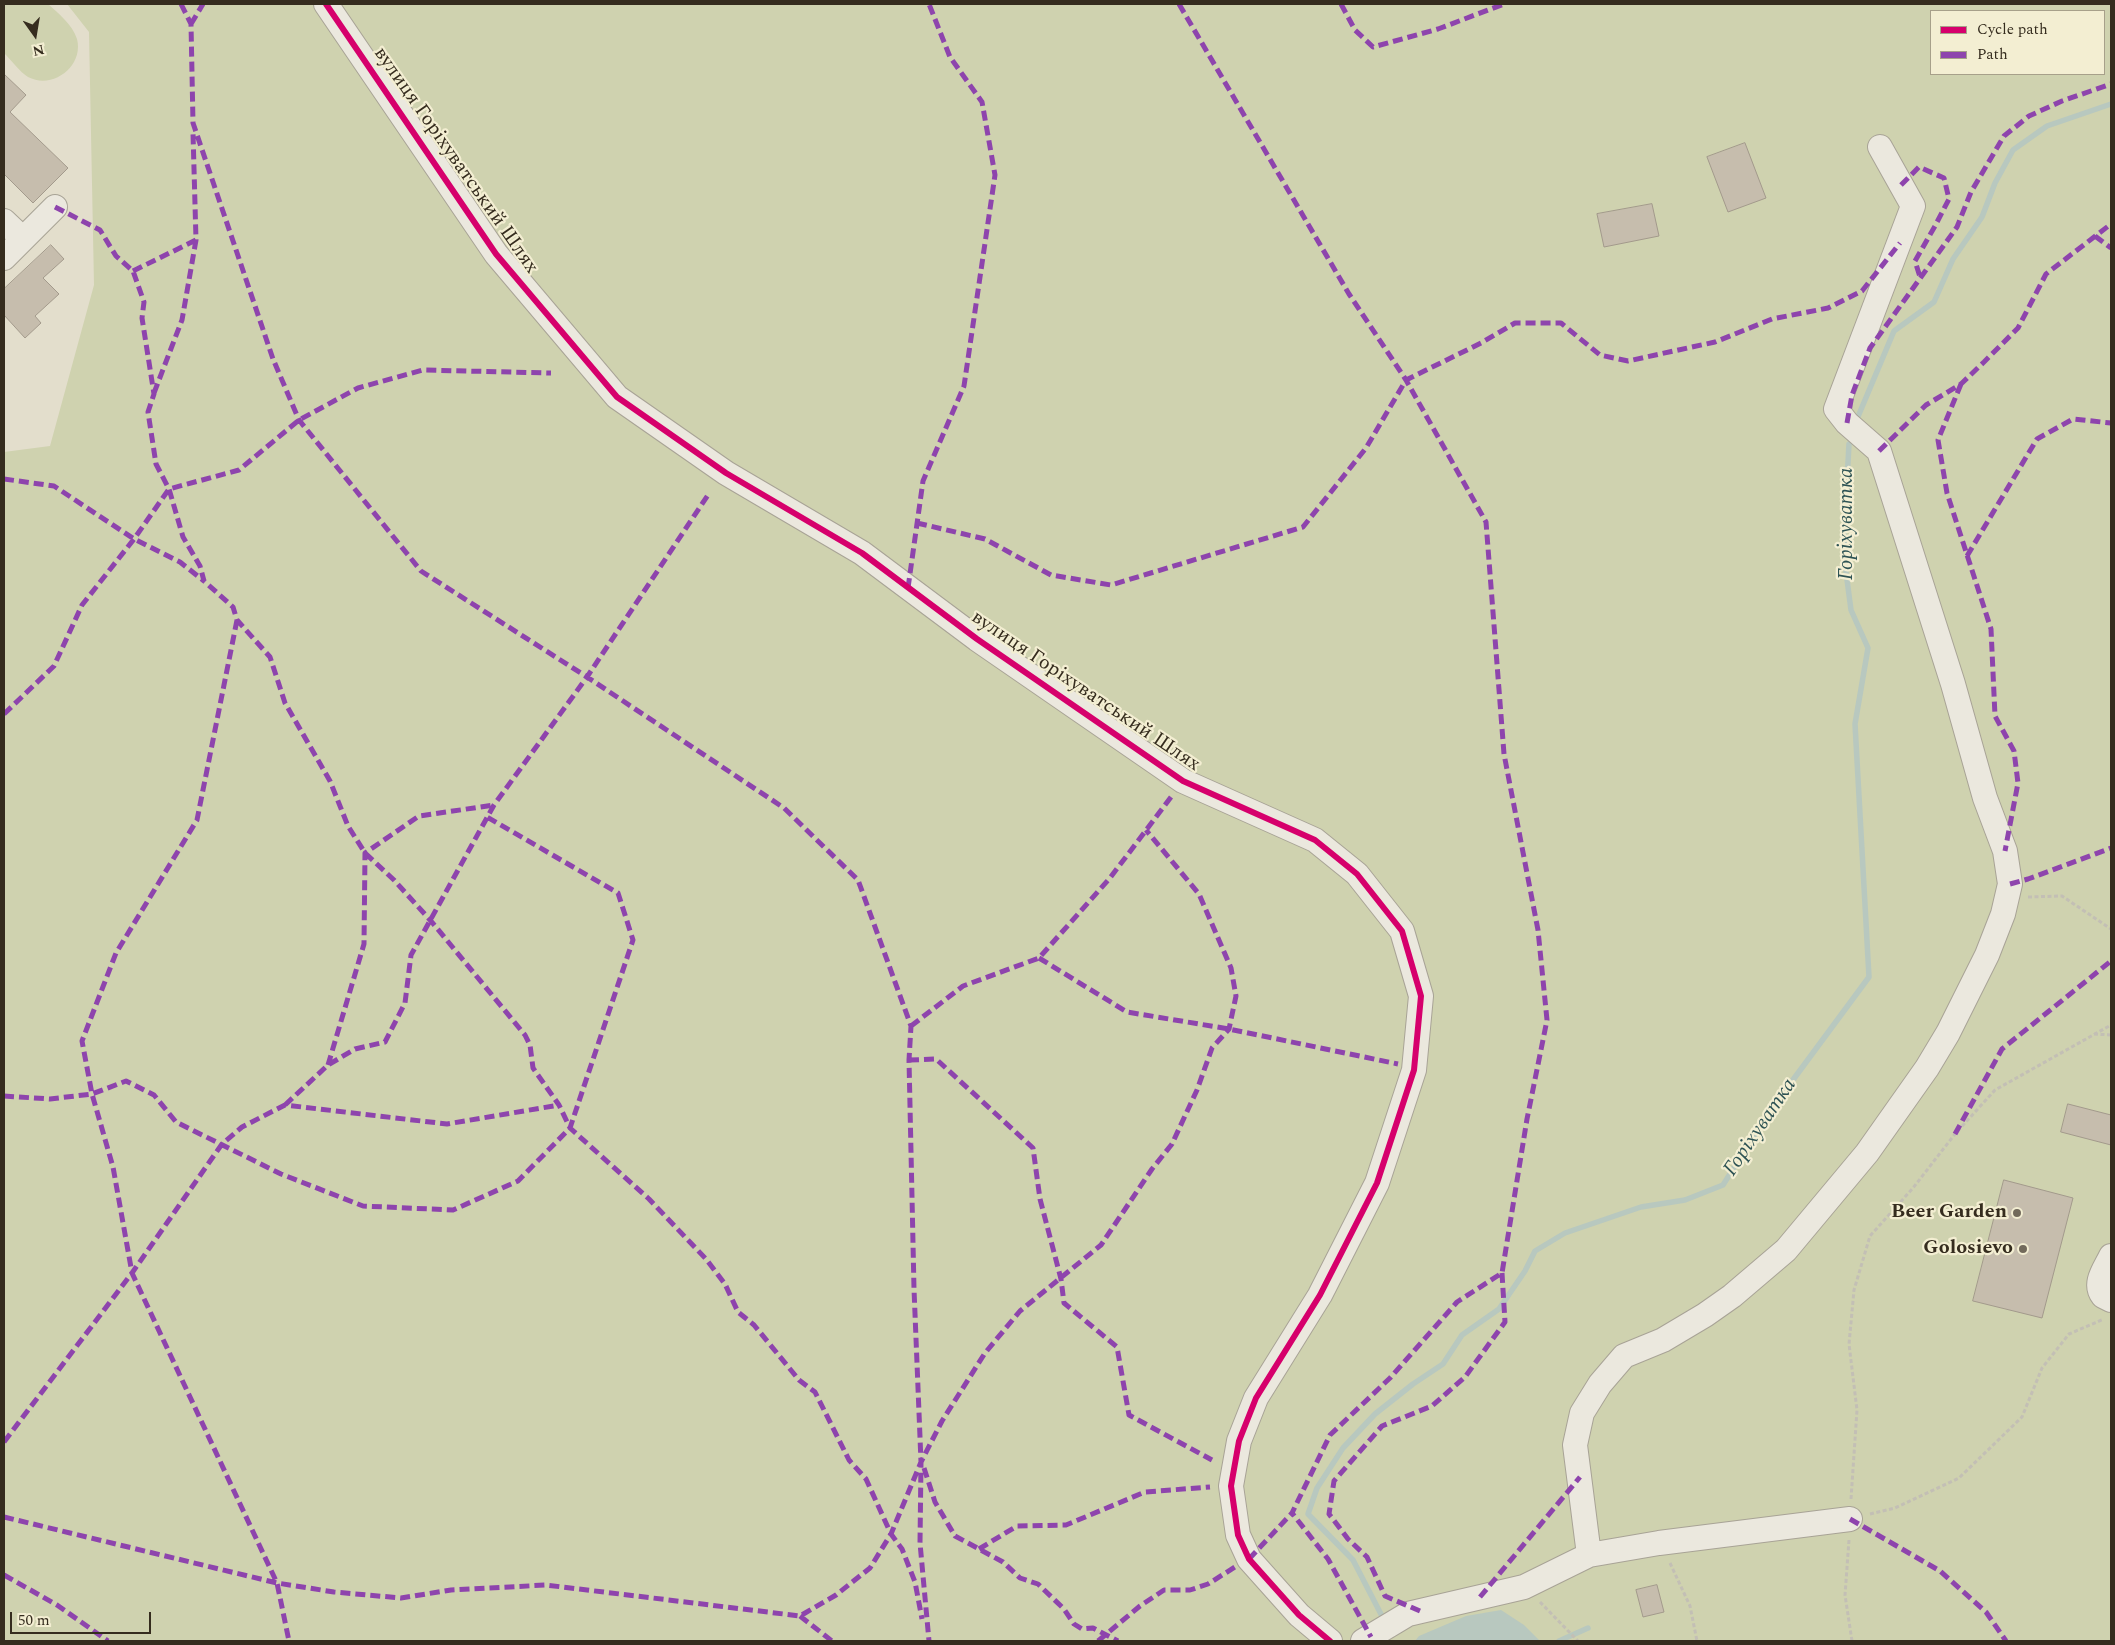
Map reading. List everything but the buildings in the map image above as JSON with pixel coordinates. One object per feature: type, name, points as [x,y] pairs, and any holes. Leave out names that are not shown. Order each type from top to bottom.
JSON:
[{"type":"street","name":"вулиця Горіхуватський Шлях","points":[[326,4],[496,254],[617,397],[726,473],[862,553],[977,639],[1183,781],[1315,840],[1357,874],[1402,931],[1421,996],[1414,1070],[1376,1183],[1320,1295],[1256,1398],[1239,1441],[1231,1486],[1238,1535],[1249,1559],[1299,1615],[1330,1641]]},
{"type":"street","points":[[1589,1555],[1575,1445],[1582,1413],[1600,1384],[1624,1356],[1663,1340],[1705,1314],[1732,1296],[1786,1250],[1867,1153],[1927,1068],[1948,1032],[1987,955],[2003,914],[2010,884],[2005,851],[1985,798],[1954,684],[1879,451],[1847,423],[1836,409],[1914,206],[1880,147]]},
{"type":"street","points":[[4,258],[22,238],[55,208]]},
{"type":"street","points":[[4,221],[22,238]]},
{"type":"street","points":[[2111,1256],[2098,1286],[2103,1296],[2111,1300]]},
{"type":"street","points":[[1363,1641],[1408,1614],[1524,1587],[1589,1555],[1659,1543],[1850,1519]]},
{"type":"path","points":[[2007,897],[2062,896],[2111,929]]},
{"type":"path","points":[[1852,1641],[1845,1595],[1857,1410],[1849,1344],[1854,1290],[1870,1236],[1913,1188],[1955,1134],[1995,1090],[2111,1025]]},
{"type":"path","points":[[2094,1034],[2111,1035]]},
{"type":"path","points":[[1850,1519],[1895,1508],[1959,1478],[2022,1417],[2042,1368],[2069,1334],[2111,1316]]},
{"type":"path","points":[[1659,1543],[1675,1572],[1690,1606],[1697,1641]]},
{"type":"path","points":[[1524,1587],[1578,1641]]},
{"type":"green space","points":[[4,4],[48,4],[65,20],[75,34],[78,49],[76,58],[64,73],[56,78],[47,80],[28,77],[4,53]]},
{"type":"green space","points":[[67,4],[2111,4],[2111,1641],[4,1641],[4,452],[50,446],[94,285],[89,32]]},
{"type":"shaded area","points":[[1501,1610],[1524,1625],[1540,1641],[1415,1641],[1419,1636],[1466,1616]]},
{"type":"waterway","name":"Горіхуватка","points":[[1857,419],[1894,331],[1934,302],[1953,259],[1982,217],[1995,183],[2013,150],[2047,126],[2111,104]]},
{"type":"waterway","name":"Горіхуватка","points":[[1384,1620],[1353,1560],[1308,1514],[1317,1488],[1343,1448],[1375,1414],[1413,1384],[1443,1364],[1462,1335],[1499,1309],[1525,1271],[1535,1251],[1565,1233],[1641,1207],[1685,1200],[1723,1185],[1770,1111],[1869,977],[1855,724],[1868,648],[1851,610],[1846,572],[1844,536],[1849,444]]},
{"type":"waterway","points":[[1559,1641],[1588,1628]]},
{"type":"marked path","points":[[181,4],[191,24],[193,123],[273,359],[299,420],[421,571],[587,677],[784,808],[858,880],[911,1026],[909,1060],[914,1289],[921,1462],[920,1543],[929,1641]]},
{"type":"marked path","points":[[191,24],[203,4]]},
{"type":"marked path","points":[[908,588],[923,481],[964,386],[995,175],[982,102],[950,57],[929,4]]},
{"type":"marked path","points":[[1179,4],[1349,294],[1406,380],[1486,522],[1504,754],[1538,930],[1547,1020],[1527,1119],[1502,1273],[1457,1302],[1390,1378],[1330,1435],[1292,1513],[1328,1559],[1371,1637]]},
{"type":"marked path","points":[[1341,4],[1355,30],[1373,47],[1438,29],[1504,4]]},
{"type":"marked path","points":[[1847,423],[1852,395],[1870,348],[1957,227],[1971,192],[2004,136],[2029,116],[2062,101],[2111,84]]},
{"type":"marked path","points":[[154,393],[182,320],[196,240],[193,133]]},
{"type":"marked path","points":[[1901,185],[1919,167],[1944,178],[1949,199],[1915,261],[1921,280]]},
{"type":"marked path","points":[[55,207],[100,230],[116,256],[133,271],[144,302],[142,318],[154,394],[148,412],[156,464],[169,489],[183,537],[200,566],[204,581],[233,607],[237,620],[270,657],[285,703],[330,781],[348,826],[365,853],[394,880],[431,921],[525,1035],[530,1045],[533,1068],[559,1105],[570,1128],[649,1199],[706,1259],[725,1284],[738,1312],[754,1325],[799,1380],[815,1392],[849,1460],[866,1479],[891,1534],[902,1549],[915,1582],[922,1619]]},
{"type":"marked path","points":[[1879,451],[1926,405],[1961,384],[1984,362],[2018,328],[2046,274],[2111,224]]},
{"type":"marked path","points":[[2095,236],[2111,248]]},
{"type":"marked path","points":[[133,271],[196,240]]},
{"type":"marked path","points":[[917,523],[985,539],[1051,575],[1111,585],[1303,527],[1366,448],[1406,380],[1481,343],[1515,323],[1561,323],[1600,355],[1628,361],[1715,342],[1772,319],[1828,308],[1862,291],[1900,243]]},
{"type":"marked path","points":[[4,714],[54,666],[82,605],[134,539],[169,489],[239,470],[299,420],[358,388],[423,370],[551,373]]},
{"type":"marked path","points":[[1961,384],[1938,440],[1947,493],[1991,629],[1995,716],[2014,751],[2018,783],[2005,851]]},
{"type":"marked path","points":[[1967,556],[2037,439],[2073,419],[2111,423]]},
{"type":"marked path","points":[[4,479],[54,486],[134,539],[180,562],[204,581]]},
{"type":"marked path","points":[[285,1105],[328,1065],[355,1049],[385,1042],[405,1003],[411,955],[494,805],[587,677],[708,495]]},
{"type":"marked path","points":[[237,620],[197,820],[116,953],[82,1041],[92,1094],[113,1167],[132,1273],[277,1583],[289,1641]]},
{"type":"marked path","points":[[911,1026],[963,986],[1039,958],[1110,878],[1174,793]]},
{"type":"marked path","points":[[328,1065],[364,944],[365,853],[419,816],[494,805]]},
{"type":"marked path","points":[[4,1096],[50,1099],[92,1094],[126,1081],[154,1095],[176,1122],[281,1174],[363,1206],[453,1210],[518,1181],[570,1128],[633,940],[618,893],[487,817]]},
{"type":"marked path","points":[[4,1517],[277,1583],[334,1592],[401,1598],[451,1590],[546,1585],[800,1616],[836,1595],[870,1568],[891,1534],[921,1462],[942,1421],[985,1353],[1020,1311],[1101,1245],[1152,1169],[1172,1144],[1197,1090],[1212,1048],[1229,1029],[1236,996],[1231,968],[1199,894],[1146,830]]},
{"type":"marked path","points":[[2010,884],[2111,848]]},
{"type":"marked path","points":[[1039,958],[1127,1012],[1229,1029],[1398,1064]]},
{"type":"marked path","points":[[1955,1134],[2002,1049],[2111,961]]},
{"type":"marked path","points":[[909,1060],[936,1059],[1033,1148],[1040,1199],[1061,1279],[1064,1303],[1117,1347],[1129,1415],[1212,1460]]},
{"type":"marked path","points":[[4,1442],[132,1273],[222,1144],[242,1127],[285,1105],[447,1124],[559,1105]]},
{"type":"marked path","points":[[1420,1611],[1385,1596],[1367,1557],[1348,1539],[1329,1514],[1334,1481],[1382,1426],[1432,1406],[1465,1377],[1505,1322],[1502,1273]]},
{"type":"marked path","points":[[924,1468],[935,1502],[955,1536],[1003,1562],[1020,1578],[1038,1584],[1064,1609],[1074,1624],[1082,1629],[1093,1628],[1118,1641]]},
{"type":"marked path","points":[[1480,1597],[1580,1477]]},
{"type":"marked path","points":[[979,1549],[1017,1526],[1066,1525],[1145,1492],[1210,1487]]},
{"type":"marked path","points":[[1249,1559],[1292,1513]]},
{"type":"marked path","points":[[1850,1519],[1940,1571],[1986,1612],[2006,1641]]},
{"type":"marked path","points":[[1098,1641],[1140,1606],[1164,1590],[1190,1590],[1208,1584],[1235,1567]]},
{"type":"marked path","points":[[4,1575],[57,1605],[108,1641]]},
{"type":"marked path","points":[[800,1616],[832,1641]]},
{"type":"cycle path","points":[[326,4],[496,254],[617,397],[726,473],[862,553],[977,639],[1183,781],[1315,840],[1357,874],[1402,931],[1421,996],[1414,1070],[1377,1183],[1320,1295],[1256,1398],[1239,1441],[1231,1486],[1238,1535],[1249,1559],[1299,1615],[1330,1641]]},
{"type":"place","name":"Beer Garden","points":[[2017,1213]]},
{"type":"place","name":"Golosievo","points":[[2023,1249]]}]
